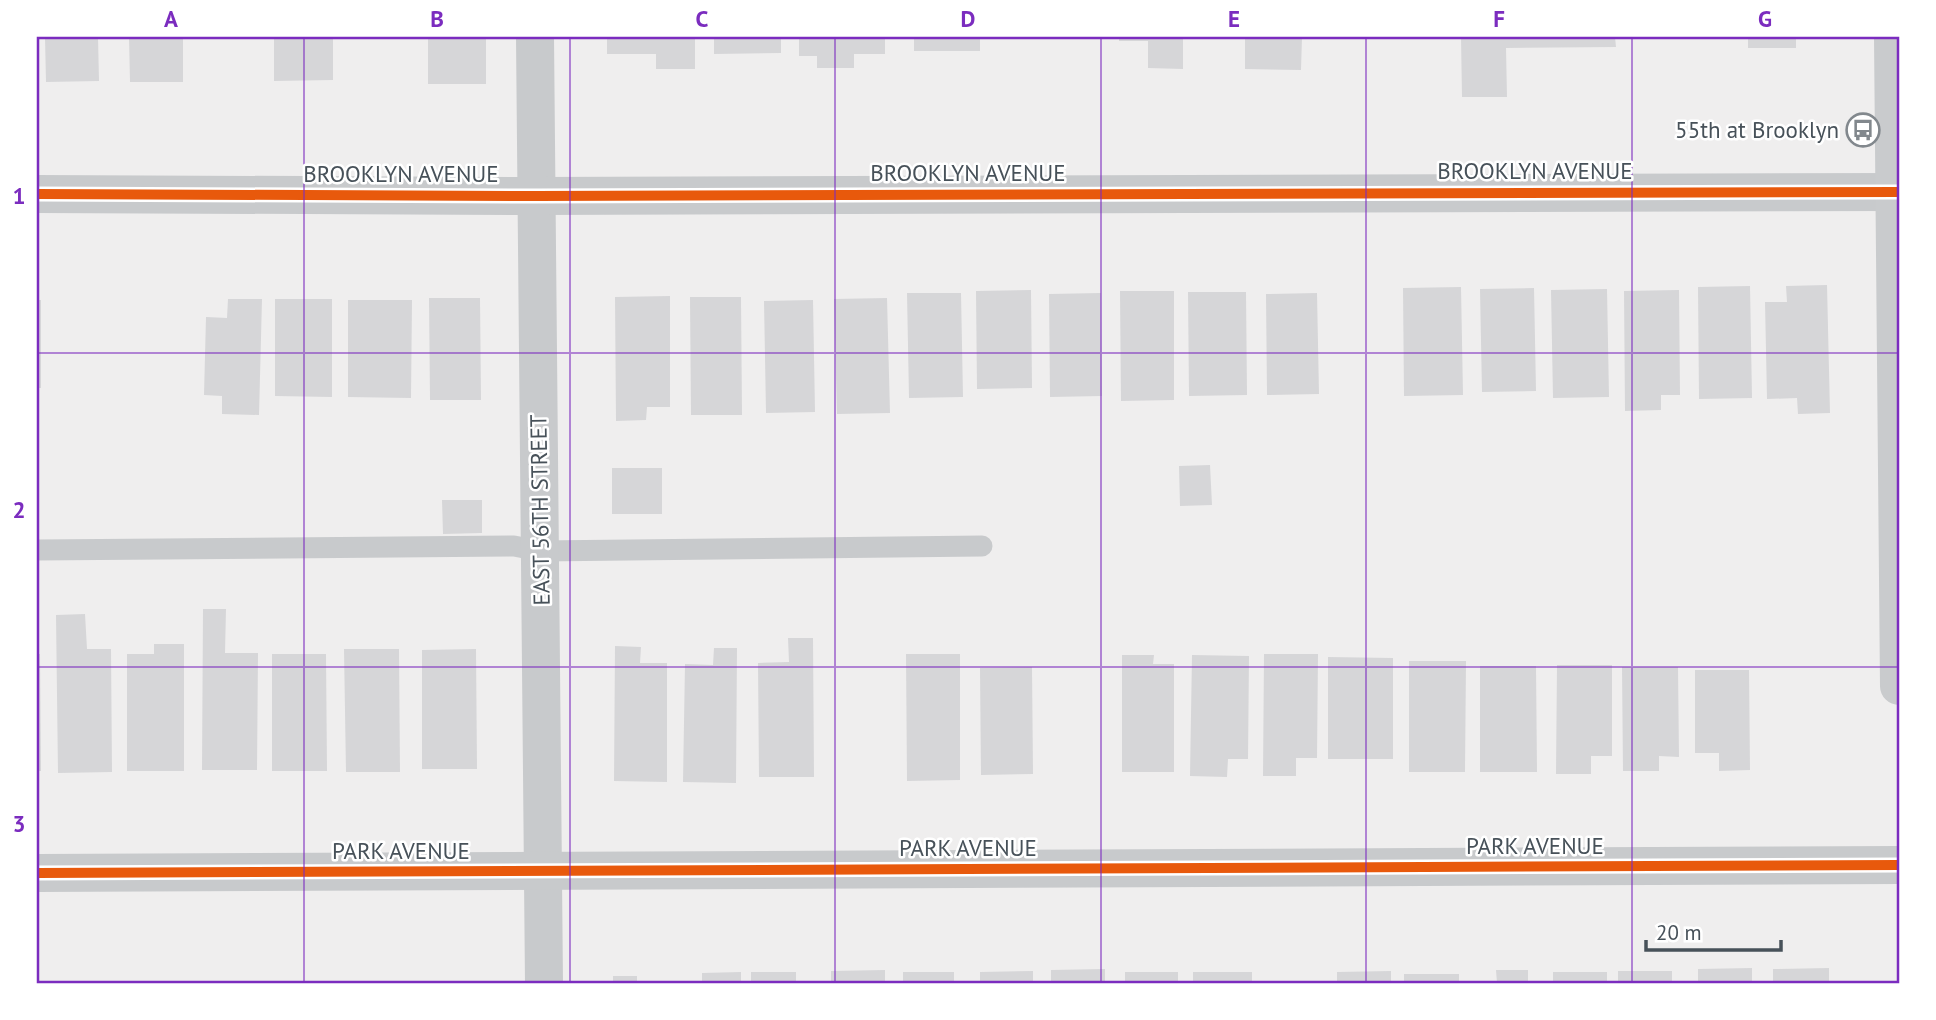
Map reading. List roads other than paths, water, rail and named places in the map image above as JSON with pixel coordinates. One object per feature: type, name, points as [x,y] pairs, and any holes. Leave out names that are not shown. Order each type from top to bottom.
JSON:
[{"type":"main road","points":[[1893,37],[1897,192],[1899,686]]},
{"type":"street","name":"EAST 56TH STREET","points":[[535,37],[544,983]]},
{"type":"street","name":"BROOKLYN AVENUE","points":[[37,194],[1897,192]]},
{"type":"street","name":"PARK AVENUE","points":[[37,873],[1899,865]]},
{"type":"lane","points":[[37,550],[514,546],[540,551],[982,546]]},
{"type":"place","name":"55th at Brooklyn","points":[[1863,130]]}]
